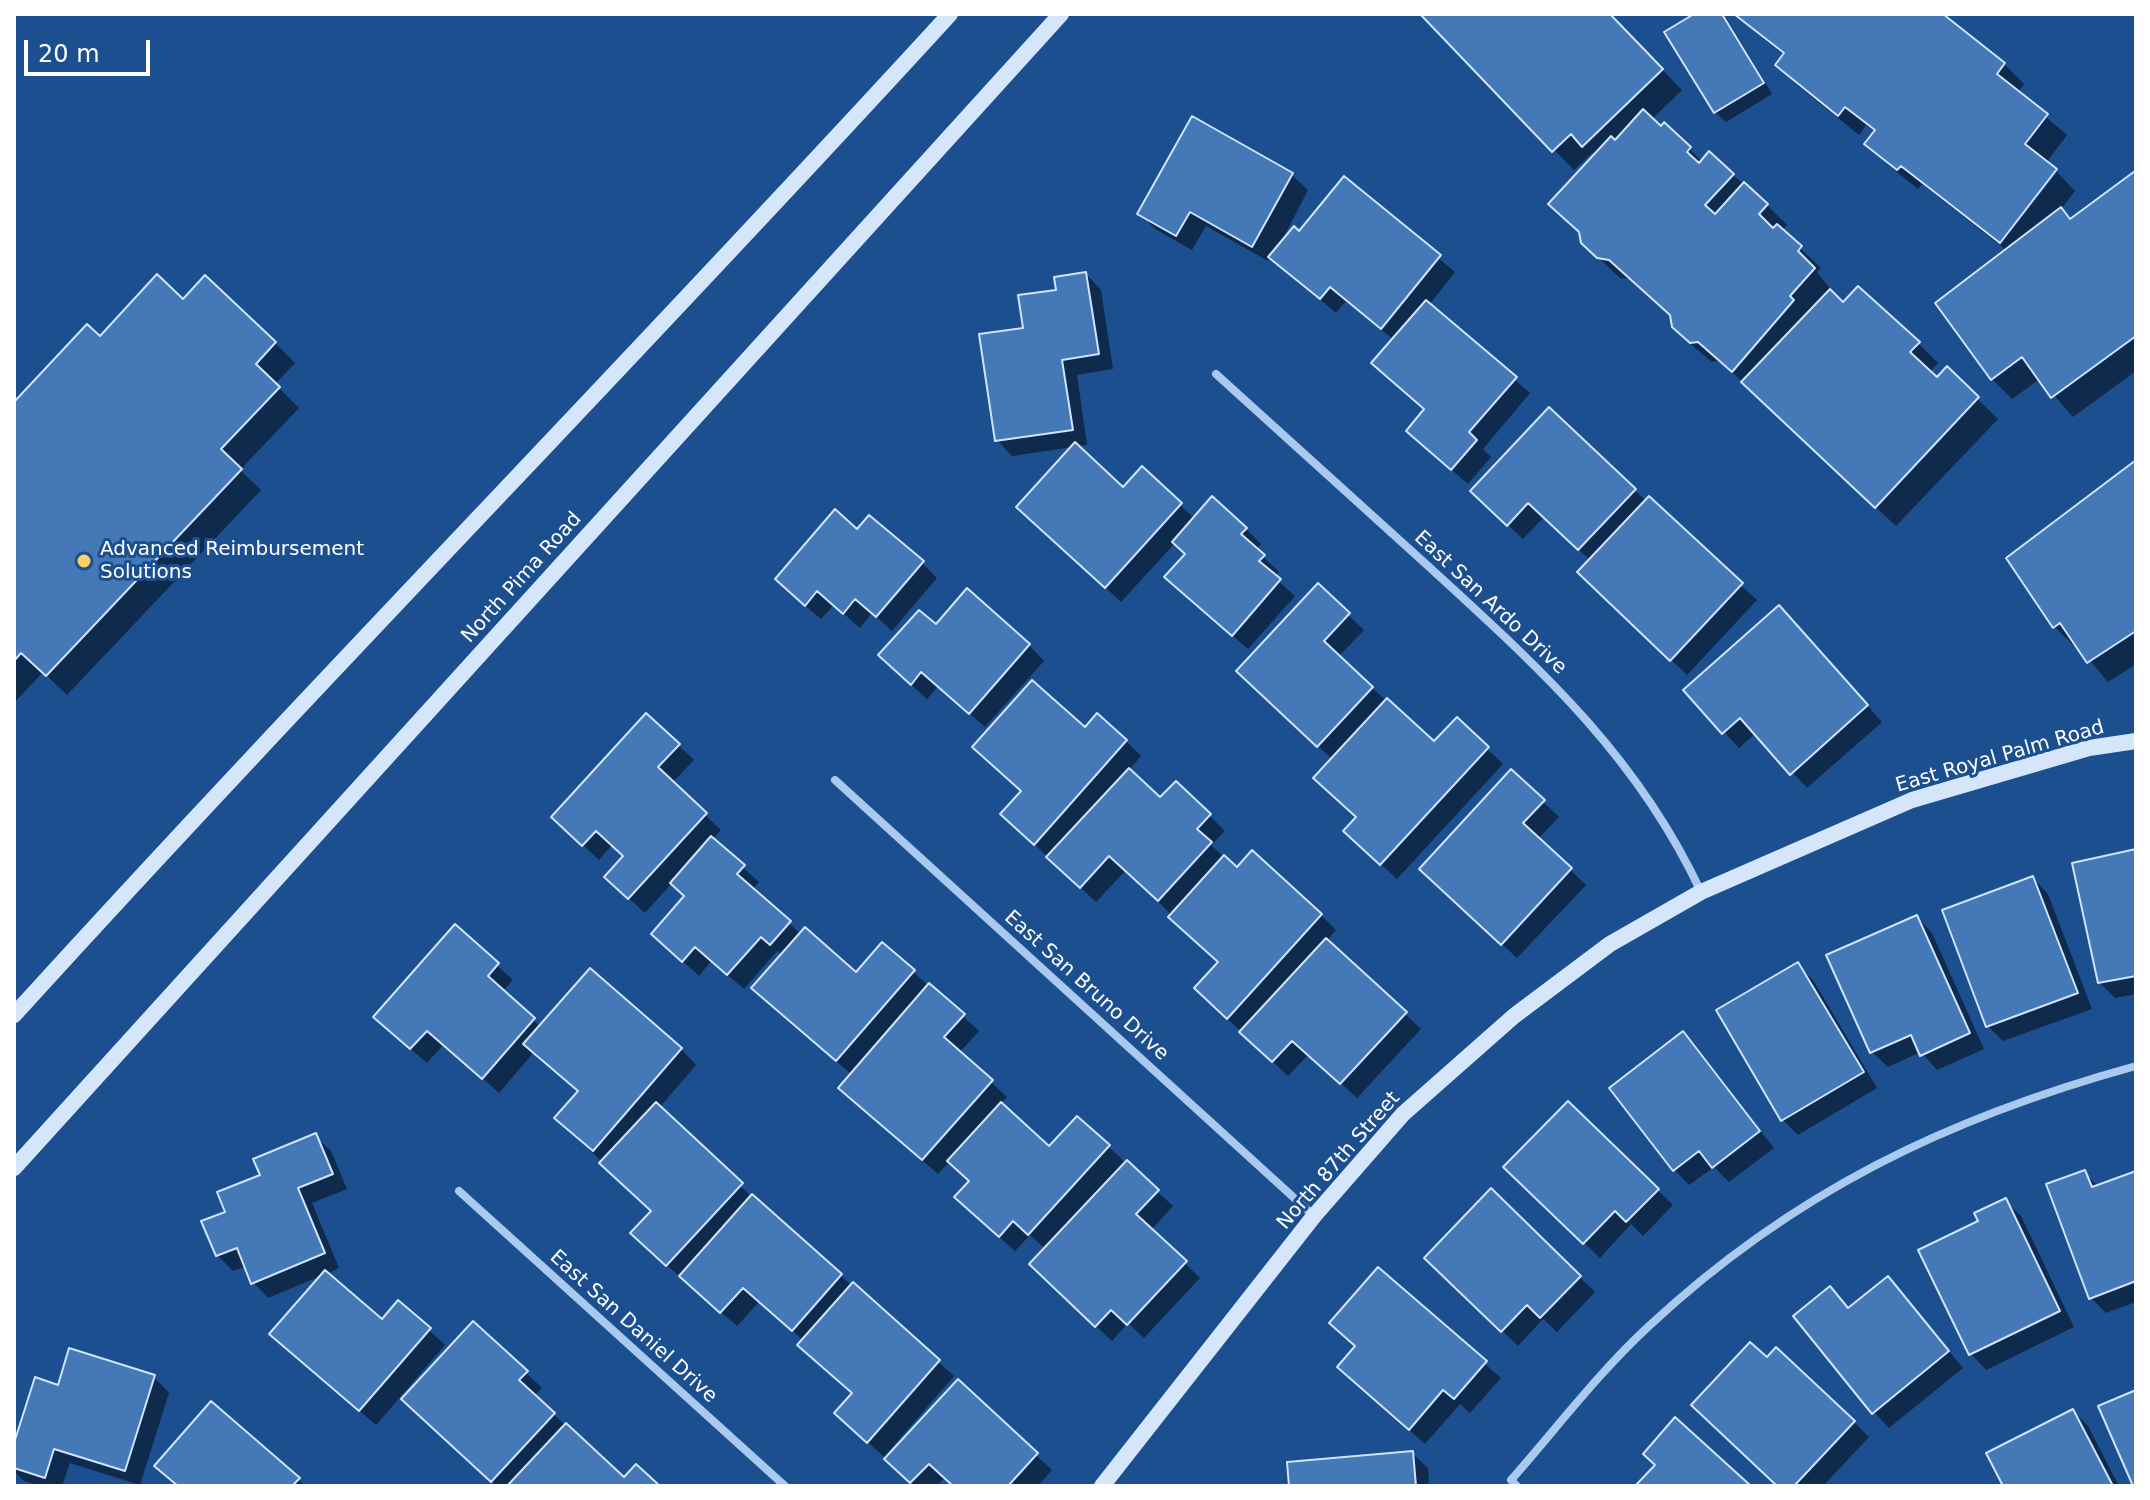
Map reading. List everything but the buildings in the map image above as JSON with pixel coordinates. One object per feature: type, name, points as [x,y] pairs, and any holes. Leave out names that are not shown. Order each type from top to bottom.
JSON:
[{"type":"main road","points":[[14,1015],[195,815],[781,201],[950,14]]},
{"type":"main road","name":"North Pima Road","points":[[14,1168],[1061,14]]},
{"type":"main road","name":"East Royal Palm Road","points":[[1701,892],[1912,800],[2089,748],[2136,741]]},
{"type":"main road","name":"North 87th Street","points":[[1102,1486],[1314,1216],[1403,1114],[1514,1016],[1610,944],[1701,892]]},
{"type":"street","name":"East San Ardo Drive","points":[[1216,374],[1550,677],[1624,765],[1679,845],[1701,892]]},
{"type":"street","name":"East San Bruno Drive","points":[[835,780],[1314,1216]]},
{"type":"street","points":[[1514,1483],[1647,1328],[1729,1257],[1811,1199],[1919,1142],[2040,1092],[2136,1066]]},
{"type":"street","name":"East San Daniel Drive","points":[[459,1191],[785,1486]]},
{"type":"place","name":"Advanced Reimbursement Solutions","points":[[84,561]]}]
